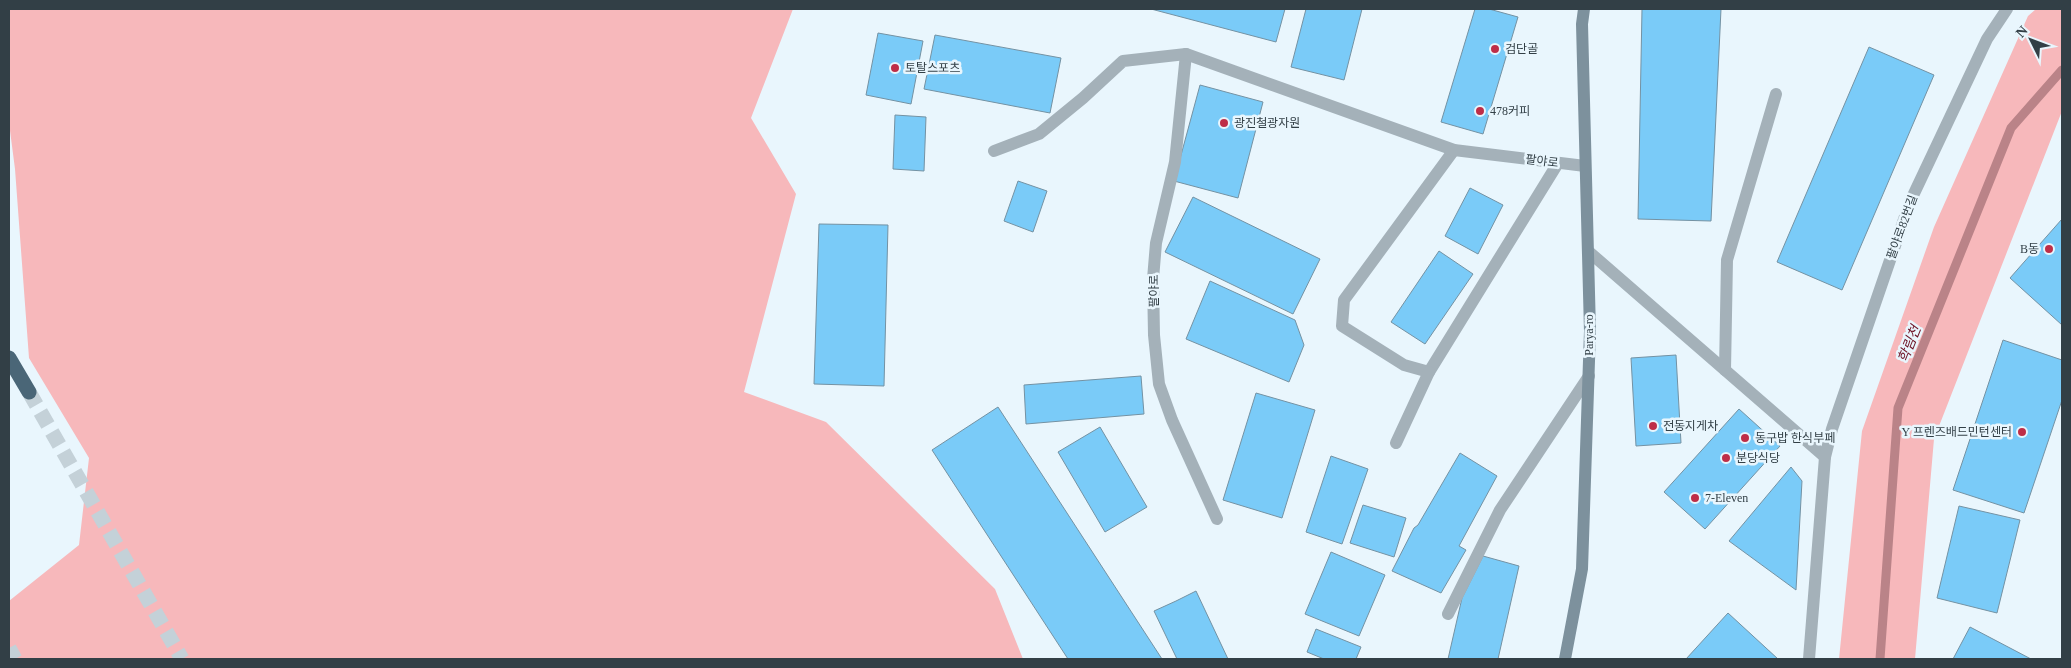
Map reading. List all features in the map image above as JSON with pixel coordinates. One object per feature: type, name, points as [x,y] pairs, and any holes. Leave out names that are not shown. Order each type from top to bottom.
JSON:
[{"type":"highway","points":[[9,358],[29,392]]},
{"type":"street","name":"Parya-ro","points":[[1565,659],[1582,569],[1589,376],[1590,331],[1582,24],[1584,9]]},
{"type":"lane","name":"팔야로82번길","points":[[1809,659],[1825,457],[1832,429],[1910,202],[1987,39],[2007,9]]},
{"type":"lane","name":"팔야로","points":[[994,151],[1039,134],[1122,61],[1186,54],[1454,150],[1585,166]]},
{"type":"lane","name":"팔야로","points":[[1186,54],[1175,162],[1156,243],[1153,279],[1154,335],[1159,384],[1172,420],[1218,519]]},
{"type":"lane","points":[[1725,370],[1727,260],[1776,94]]},
{"type":"lane","points":[[1429,372],[1404,365],[1342,326],[1344,300],[1454,150]]},
{"type":"lane","points":[[1396,443],[1429,372],[1558,163]]},
{"type":"lane","points":[[1588,251],[1825,457]]},
{"type":"lane","points":[[1448,614],[1500,510],[1589,376]]},
{"type":"shaded area","points":[[9,9],[793,9],[751,118],[796,194],[744,392],[826,422],[995,589],[1023,659],[9,659],[9,601],[79,545],[89,458],[29,358],[15,169],[9,123]]},
{"type":"shaded area","points":[[2036,9],[2062,9],[2062,111],[1934,439],[1915,659],[1839,659],[1862,431],[1934,227],[2028,16]]},
{"type":"building","points":[[1151,9],[1285,9],[1276,42]]},
{"type":"building","points":[[1306,9],[1362,9],[1344,80],[1291,67]]},
{"type":"building","points":[[1475,9],[1489,9],[1518,17],[1483,134],[1441,122]]},
{"type":"building","points":[[1642,9],[1721,9],[1711,221],[1638,219]]},
{"type":"building","name":"토탈스포츠","points":[[878,33],[923,41],[911,104],[866,95]]},
{"type":"building","points":[[935,35],[1061,58],[1050,113],[924,89]]},
{"type":"building","points":[[1869,47],[1934,75],[1842,290],[1777,262]]},
{"type":"building","name":"광진철광자원","points":[[1200,85],[1263,102],[1238,198],[1174,181]]},
{"type":"building","points":[[895,115],[926,117],[924,171],[893,169]]},
{"type":"building","points":[[1018,181],[1047,191],[1033,232],[1004,221]]},
{"type":"building","points":[[1470,188],[1503,205],[1478,254],[1445,236]]},
{"type":"building","points":[[1193,197],[1320,259],[1293,314],[1165,252]]},
{"type":"building","name":"B동","points":[[2062,219],[2062,325],[2010,278]]},
{"type":"building","points":[[819,224],[888,225],[884,386],[814,384]]},
{"type":"building","points":[[1439,251],[1473,274],[1425,344],[1391,322]]},
{"type":"building","points":[[1210,281],[1295,320],[1304,345],[1289,382],[1186,339]]},
{"type":"building","points":[[2003,340],[2062,360],[2062,400],[2024,513],[1953,490]]},
{"type":"building","points":[[1676,355],[1681,443],[1636,446],[1631,358]]},
{"type":"building","points":[[1141,376],[1144,414],[1026,424],[1024,385]]},
{"type":"building","points":[[1256,393],[1315,410],[1282,518],[1223,500]]},
{"type":"building","points":[[998,407],[1162,659],[1068,659],[932,450]]},
{"type":"building","points":[[1739,409],[1780,446],[1705,529],[1664,492]]},
{"type":"building","points":[[1100,427],[1147,507],[1105,532],[1058,452]]},
{"type":"building","points":[[1460,453],[1497,476],[1459,546],[1466,550],[1441,593],[1392,571],[1414,528],[1418,525]]},
{"type":"building","points":[[1331,456],[1368,469],[1342,544],[1306,532]]},
{"type":"building","points":[[1791,467],[1802,481],[1796,590],[1729,541]]},
{"type":"building","points":[[1363,505],[1406,518],[1394,557],[1350,543]]},
{"type":"building","points":[[1959,506],[2020,520],[1997,613],[1937,598]]},
{"type":"building","points":[[1331,552],[1385,575],[1359,636],[1305,614]]},
{"type":"building","points":[[1483,556],[1519,566],[1498,659],[1448,659],[1462,598]]},
{"type":"building","points":[[1196,591],[1228,659],[1177,659],[1154,611]]},
{"type":"building","points":[[1728,613],[1778,659],[1686,659]]},
{"type":"building","points":[[1970,627],[2031,659],[1953,659]]},
{"type":"building","points":[[1316,629],[1361,647],[1356,659],[1324,659],[1307,652]]},
{"type":"waterway","name":"학림천","points":[[1880,659],[1898,408],[2011,128],[2062,70]]},
{"type":"tunnel","points":[[29,392],[182,659]]},
{"type":"tunnel","points":[[9,648],[15,659]]},
{"type":"place","name":"검단골","points":[[1495,49]]},
{"type":"place","name":"토탈스포츠","points":[[895,68]]},
{"type":"place","name":"478커피","points":[[1480,111]]},
{"type":"place","name":"광진철광자원","points":[[1224,123]]},
{"type":"place","name":"B동","points":[[2049,249]]},
{"type":"place","name":"전동지게차","points":[[1653,426]]},
{"type":"place","name":"Y 프렌즈배드민턴센터","points":[[2022,432]]},
{"type":"place","name":"동구밥 한식부페","points":[[1745,438]]},
{"type":"place","name":"분당식당","points":[[1726,458]]},
{"type":"place","name":"7-Eleven","points":[[1695,498]]}]
